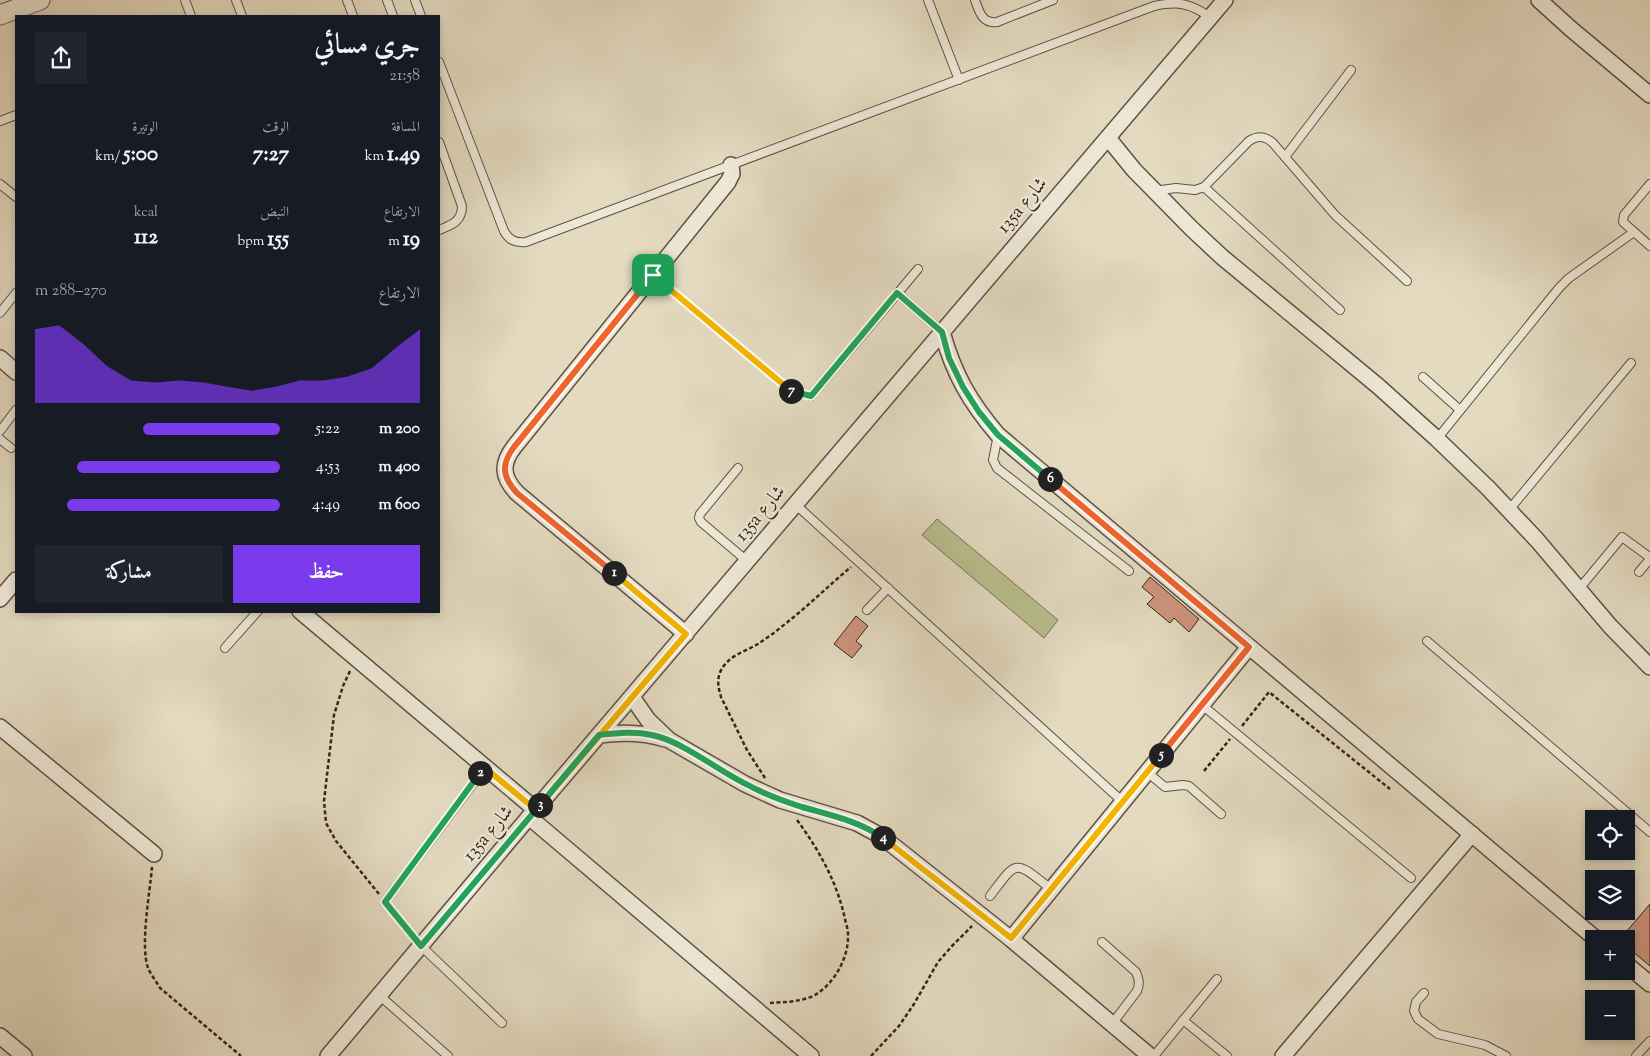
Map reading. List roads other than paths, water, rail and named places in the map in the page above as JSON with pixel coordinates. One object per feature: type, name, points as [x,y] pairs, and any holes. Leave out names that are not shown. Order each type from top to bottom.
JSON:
[{"type":"street","points":[[10,14],[40,0]]},
{"type":"street","name":"135a شارع","points":[[328,1056],[599,735],[1226,0]]},
{"type":"street","points":[[1538,0],[1650,94]]},
{"type":"street","points":[[1108,138],[1154,191],[1192,230],[1437,439],[1508,510],[1579,589],[1648,660]]},
{"type":"street","points":[[686,634],[517,493],[510,485],[504,465],[514,447],[728,182],[732,174],[730,165]]},
{"type":"street","points":[[942,332],[949,358],[963,387],[979,412],[998,435],[1585,930]]},
{"type":"street","points":[[0,358],[15,371]]},
{"type":"street","points":[[0,599],[15,581]]},
{"type":"street","points":[[309,614],[358,660],[484,767],[532,814],[811,1056]]},
{"type":"street","points":[[1011,938],[1249,647]]},
{"type":"street","points":[[632,697],[648,720],[669,740],[745,784],[780,800],[857,823],[881,836],[1011,938],[1150,1056]]},
{"type":"street","points":[[0,727],[154,854]]},
{"type":"street","points":[[599,735],[634,732],[669,740]]},
{"type":"street","points":[[1283,1056],[1472,834]]},
{"type":"street","points":[[1635,972],[1650,984]]},
{"type":"street","points":[[0,1036],[20,1055]]},
{"type":"lane","points":[[185,0],[191,15]]},
{"type":"lane","points":[[236,0],[242,15]]},
{"type":"lane","points":[[347,0],[353,15]]},
{"type":"lane","points":[[387,0],[393,15]]},
{"type":"lane","points":[[415,0],[421,15]]},
{"type":"lane","points":[[928,0],[959,80]]},
{"type":"lane","points":[[975,0],[983,18],[992,23],[1053,0]]},
{"type":"lane","points":[[440,65],[504,231],[507,237],[519,243],[526,242],[1154,6],[1168,3],[1184,4],[1198,9],[1210,18]]},
{"type":"lane","points":[[1285,157],[1351,70]]},
{"type":"lane","points":[[0,121],[15,115]]},
{"type":"lane","points":[[1154,191],[1164,188],[1195,190],[1204,188],[1253,138],[1264,137],[1269,139],[1339,218],[1407,281]]},
{"type":"lane","points":[[440,145],[462,206],[462,212],[456,222],[440,230]]},
{"type":"lane","points":[[0,184],[15,196]]},
{"type":"lane","points":[[1650,184],[1622,217],[1623,222],[1650,246]]},
{"type":"lane","points":[[1204,188],[1340,310]]},
{"type":"lane","points":[[1437,439],[1559,288],[1569,278],[1634,232]]},
{"type":"lane","points":[[811,396],[918,269]]},
{"type":"lane","points":[[897,293],[942,332]]},
{"type":"lane","points":[[0,313],[15,294]]},
{"type":"lane","points":[[1508,510],[1631,363]]},
{"type":"lane","points":[[1423,377],[1460,410]]},
{"type":"lane","points":[[0,431],[15,411]]},
{"type":"lane","points":[[998,435],[994,456],[994,464],[997,468],[1129,571]]},
{"type":"lane","points":[[0,440],[11,448]]},
{"type":"lane","points":[[738,468],[700,514],[699,518],[701,522],[747,561]]},
{"type":"lane","points":[[796,504],[1123,802]]},
{"type":"lane","points":[[1579,589],[1622,537],[1648,556],[1648,561],[1639,572]]},
{"type":"lane","points":[[867,610],[888,588]]},
{"type":"lane","points":[[225,648],[256,613]]},
{"type":"lane","points":[[1427,641],[1650,832]]},
{"type":"lane","points":[[1202,705],[1411,878]]},
{"type":"lane","points":[[385,902],[484,767]]},
{"type":"lane","points":[[1147,772],[1163,786],[1189,786],[1221,814]]},
{"type":"lane","points":[[990,896],[1007,873],[1016,867],[1027,870],[1051,889]]},
{"type":"lane","points":[[1102,942],[1136,972],[1139,978],[1137,991],[1112,1024]]},
{"type":"lane","points":[[421,946],[502,1023]]},
{"type":"lane","points":[[1154,1056],[1217,979]]},
{"type":"lane","points":[[1424,993],[1416,1002],[1414,1011],[1418,1018],[1434,1032],[1442,1036],[1484,1045],[1506,1056]]},
{"type":"lane","points":[[379,995],[448,1056]]},
{"type":"lane","points":[[1183,1020],[1227,1056]]},
{"type":"lane","points":[[1636,1056],[1650,1041]]}]
